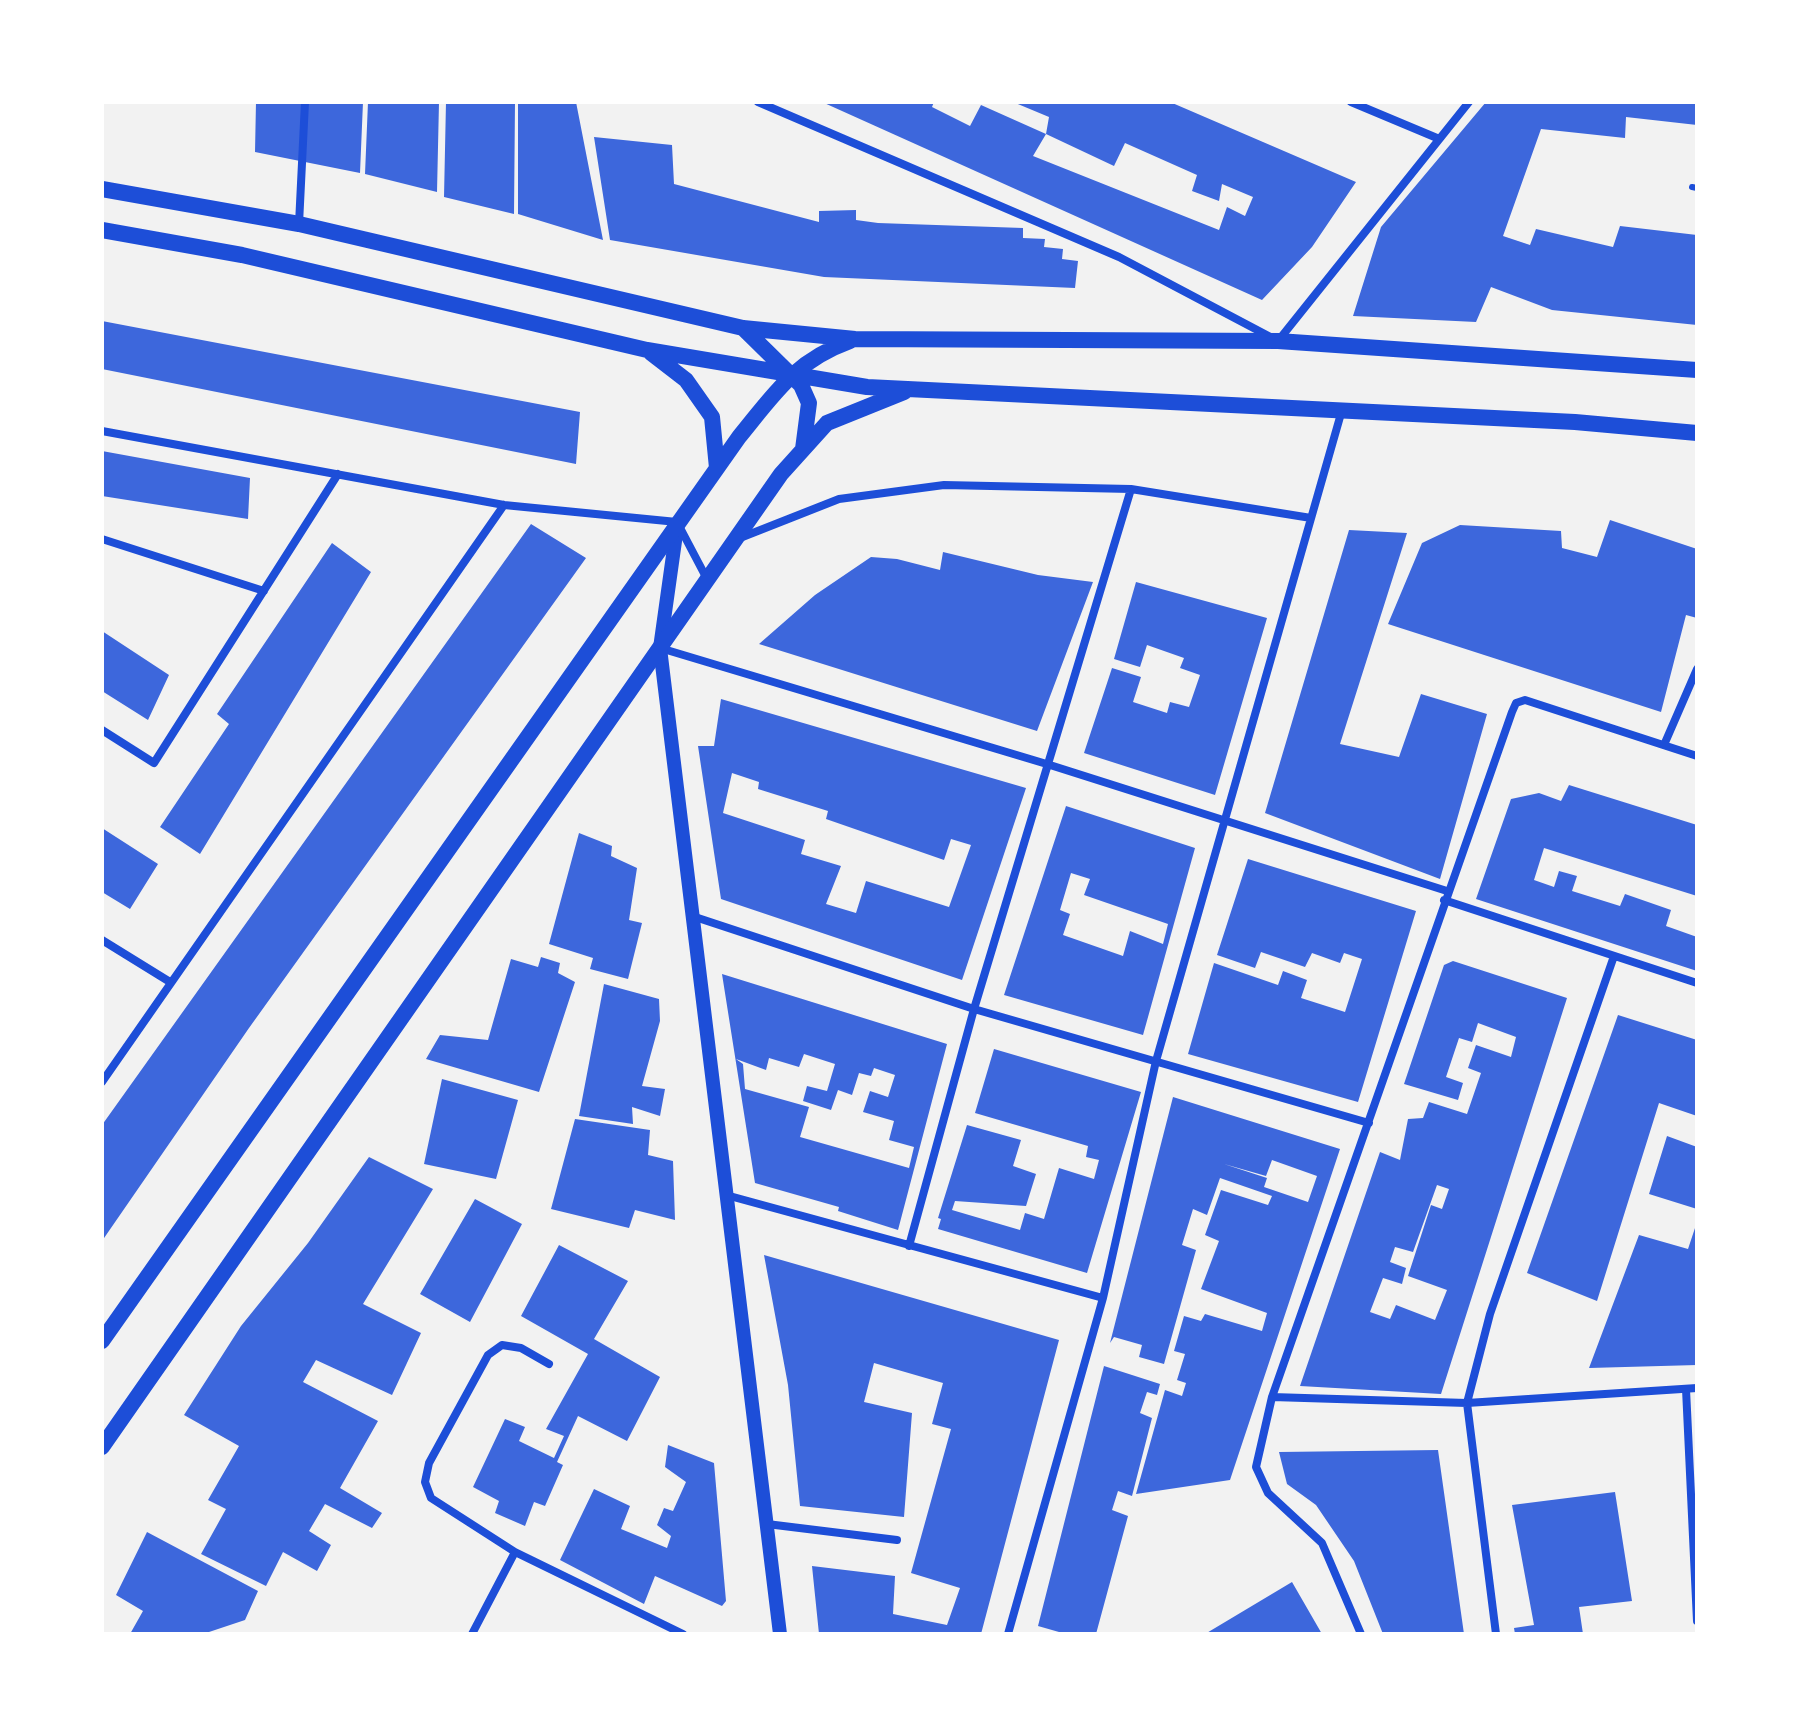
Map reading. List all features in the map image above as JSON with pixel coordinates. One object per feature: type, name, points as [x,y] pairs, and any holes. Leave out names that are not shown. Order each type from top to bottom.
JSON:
[{"type":"main road","points":[[102,189],[299,224],[743,328],[855,339],[1278,341],[1697,370]]},
{"type":"main road","points":[[102,230],[242,255],[647,350],[867,387],[1575,422],[1697,433]]},
{"type":"main road","points":[[743,328],[791,375],[809,403],[803,449]]},
{"type":"main road","points":[[102,1341],[717,468],[791,375],[818,353],[855,339]]},
{"type":"main road","points":[[647,350],[686,380],[712,417],[717,468]]},
{"type":"main road","points":[[102,1447],[736,539],[803,449],[827,423],[910,389]]},
{"type":"street","points":[[299,224],[305,102]]},
{"type":"street","points":[[758,102],[1119,257],[1278,341],[1437,138],[1469,102]]},
{"type":"street","points":[[1351,102],[1437,138]]},
{"type":"street","points":[[1008,1634],[1103,1298],[1156,1061],[1342,410]]},
{"type":"street","points":[[102,431],[504,505],[677,522]]},
{"type":"street","points":[[102,730],[154,763],[338,474]]},
{"type":"street","points":[[736,539],[839,499],[944,485],[1131,489],[1311,518]]},
{"type":"street","points":[[909,1246],[974,1009],[1131,489]]},
{"type":"street","points":[[102,1082],[504,505]]},
{"type":"street","points":[[677,522],[708,580]]},
{"type":"street","points":[[677,522],[660,648],[780,1634]]},
{"type":"street","points":[[102,539],[264,591]]},
{"type":"street","points":[[660,648],[1225,820],[1697,983]]},
{"type":"street","points":[[1664,745],[1697,669]]},
{"type":"street","points":[[1361,1634],[1322,1543],[1268,1493],[1256,1467],[1272,1397],[1516,703],[1525,700],[1697,756]]},
{"type":"street","points":[[692,916],[974,1009],[1369,1123]]},
{"type":"street","points":[[102,940],[170,982]]},
{"type":"street","points":[[1496,1634],[1467,1403],[1490,1314],[1614,956]]},
{"type":"street","points":[[726,1195],[1103,1298]]},
{"type":"street","points":[[549,1364],[521,1348],[502,1345],[488,1355],[429,1463],[425,1482],[431,1498],[515,1552],[683,1634]]},
{"type":"street","points":[[1272,1397],[1467,1403],[1697,1388]]},
{"type":"street","points":[[1686,1389],[1697,1621]]},
{"type":"street","points":[[766,1524],[897,1540]]},
{"type":"street","points":[[472,1634],[515,1552]]},
{"type":"building","points":[[256,102],[363,102],[360,173],[255,152]]},
{"type":"building","points":[[368,102],[439,102],[437,192],[365,174]]},
{"type":"building","points":[[446,102],[515,102],[514,214],[444,197]]},
{"type":"building","points":[[518,102],[576,102],[603,240],[518,214]]},
{"type":"building","points":[[822,102],[934,102],[932,107],[970,126],[981,105],[1046,134],[1049,117],[1013,102],[1170,102],[1356,182],[1312,247],[1262,300]],"holes":[[[1046,134],[1114,166],[1125,143],[1197,175],[1192,191],[1219,201],[1222,184],[1253,197],[1245,216],[1227,207],[1219,230],[1033,156]]]},
{"type":"building","points":[[1486,102],[1697,102],[1697,125],[1626,117],[1625,138],[1541,129],[1503,236],[1530,245],[1536,229],[1613,247],[1620,226],[1697,235],[1697,325],[1552,310],[1491,287],[1476,322],[1353,316],[1381,227]]},
{"type":"building","points":[[594,137],[672,145],[674,184],[819,222],[819,211],[856,210],[856,220],[878,223],[1023,228],[1023,238],[1045,239],[1044,247],[1063,249],[1062,259],[1078,261],[1075,288],[824,277],[610,240]]},
{"type":"building","points":[[102,321],[580,412],[576,464],[102,369]]},
{"type":"building","points":[[102,451],[250,478],[248,519],[102,496]]},
{"type":"building","points":[[1610,520],[1697,549],[1697,618],[1686,615],[1661,712],[1388,624],[1422,543],[1460,525],[1561,531],[1562,548],[1597,557]]},
{"type":"building","points":[[531,524],[586,558],[249,1028],[102,1241],[102,1125]]},
{"type":"building","points":[[1349,530],[1407,533],[1340,744],[1399,757],[1421,694],[1487,714],[1440,879],[1265,813]]},
{"type":"building","points":[[332,543],[371,572],[200,854],[160,827],[229,724],[217,714]]},
{"type":"building","points":[[943,552],[1038,575],[1093,582],[1037,731],[759,644],[815,595],[871,557],[897,559],[940,570]]},
{"type":"building","points":[[1136,582],[1267,618],[1215,795],[1084,753],[1112,668],[1141,677],[1133,702],[1167,713],[1170,702],[1189,707],[1200,675],[1180,668],[1184,658],[1147,645],[1140,667],[1114,659]]},
{"type":"building","points":[[102,631],[169,675],[148,720],[102,691]]},
{"type":"building","points":[[721,699],[1026,788],[962,980],[721,899],[698,746],[714,746]],"holes":[[[732,773],[759,782],[758,789],[828,811],[826,819],[944,860],[951,839],[971,845],[949,907],[866,881],[856,913],[826,904],[841,866],[801,854],[805,840],[723,813]]]},
{"type":"building","points":[[1569,785],[1697,825],[1697,896],[1544,848],[1534,880],[1554,887],[1559,871],[1577,876],[1572,891],[1620,906],[1625,894],[1671,910],[1666,926],[1697,937],[1697,971],[1476,899],[1511,799],[1539,793],[1561,801]]},
{"type":"building","points":[[1066,806],[1195,848],[1143,1035],[1004,995]],"holes":[[[1071,873],[1090,879],[1084,895],[1168,924],[1163,944],[1130,931],[1123,956],[1063,935],[1070,914],[1060,910]]]},
{"type":"building","points":[[102,828],[158,864],[130,909],[102,892]]},
{"type":"building","points":[[579,833],[612,846],[611,856],[637,868],[629,920],[642,923],[628,979],[590,969],[593,958],[549,944]]},
{"type":"building","points":[[1248,859],[1416,911],[1358,1102],[1188,1054],[1214,963],[1278,985],[1283,971],[1307,980],[1301,998],[1345,1012],[1362,959],[1344,953],[1340,963],[1312,953],[1305,967],[1261,952],[1255,968],[1217,955]]},
{"type":"building","points":[[541,957],[560,963],[558,973],[575,982],[539,1092],[426,1059],[440,1035],[488,1040],[511,959],[538,967]]},
{"type":"building","points":[[1453,961],[1567,998],[1441,1394],[1300,1386],[1380,1152],[1400,1160],[1408,1119],[1423,1118],[1429,1102],[1467,1114],[1481,1073],[1468,1068],[1476,1045],[1511,1057],[1516,1037],[1478,1023],[1472,1042],[1459,1038],[1446,1077],[1463,1083],[1458,1100],[1404,1084],[1444,965]],"holes":[[[1437,1185],[1449,1189],[1442,1209],[1431,1205],[1408,1276],[1447,1290],[1435,1320],[1396,1305],[1390,1319],[1370,1312],[1383,1278],[1402,1284],[1406,1268],[1390,1262],[1395,1247],[1413,1252]]]},
{"type":"building","points":[[722,974],[947,1044],[898,1230],[838,1211],[839,1207],[755,1183]],"holes":[[[804,1054],[835,1064],[827,1091],[807,1086],[803,1101],[831,1110],[838,1090],[852,1095],[859,1073],[871,1076],[874,1068],[895,1075],[888,1097],[870,1091],[863,1112],[894,1121],[889,1140],[914,1147],[909,1168],[800,1137],[809,1107],[745,1089],[743,1064],[736,1059],[766,1070],[769,1058],[799,1067]]]},
{"type":"building","points":[[604,984],[659,999],[660,1021],[642,1086],[665,1089],[660,1116],[632,1107],[633,1124],[579,1116]]},
{"type":"building","points":[[1618,1015],[1697,1040],[1697,1116],[1659,1103],[1597,1301],[1527,1273]]},
{"type":"building","points":[[994,1049],[1141,1092],[1087,1273],[938,1229],[941,1219],[938,1218],[967,1125],[1021,1140],[1013,1166],[1036,1174],[1026,1206],[955,1201],[952,1210],[1020,1230],[1025,1213],[1044,1219],[1059,1168],[1094,1179],[1099,1160],[1086,1157],[1088,1146],[975,1113]]},
{"type":"building","points":[[442,1079],[518,1100],[496,1179],[424,1164]]},
{"type":"building","points":[[1173,1097],[1340,1149],[1230,1480],[1136,1494],[1165,1390],[1182,1396],[1186,1383],[1177,1380],[1185,1354],[1174,1351],[1184,1316],[1201,1321],[1205,1314],[1262,1331],[1267,1313],[1201,1289],[1219,1241],[1205,1235],[1221,1190],[1268,1205],[1272,1196],[1220,1178],[1207,1215],[1193,1209],[1182,1245],[1196,1250],[1164,1364],[1139,1357],[1142,1345],[1114,1337],[1110,1343]],"holes":[[[1272,1160],[1317,1176],[1308,1202],[1264,1187],[1267,1178],[1224,1164],[1266,1176]]]},
{"type":"building","points":[[575,1119],[650,1130],[648,1155],[673,1161],[675,1220],[635,1210],[629,1228],[551,1209]]},
{"type":"building","points":[[1667,1136],[1697,1147],[1697,1209],[1649,1194]]},
{"type":"building","points":[[369,1157],[433,1189],[363,1304],[421,1333],[392,1395],[316,1360],[303,1382],[378,1421],[340,1488],[382,1513],[372,1528],[325,1504],[309,1531],[331,1545],[317,1571],[283,1552],[266,1586],[201,1554],[226,1509],[208,1500],[239,1446],[184,1415],[241,1326],[308,1243]]},
{"type":"building","points":[[475,1199],[522,1224],[470,1322],[420,1294]]},
{"type":"building","points":[[1697,1222],[1697,1365],[1589,1368],[1639,1235],[1688,1249]]},
{"type":"building","points":[[559,1245],[628,1281],[594,1339],[660,1377],[627,1441],[578,1416],[557,1462],[563,1465],[545,1506],[534,1502],[525,1526],[495,1513],[499,1501],[473,1487],[505,1419],[525,1427],[519,1441],[554,1458],[564,1436],[546,1429],[588,1354],[521,1316]]},
{"type":"building","points":[[764,1255],[1059,1340],[981,1634],[819,1634],[812,1566],[895,1576],[893,1614],[947,1625],[960,1588],[911,1573],[951,1429],[932,1424],[943,1383],[874,1363],[864,1402],[912,1413],[904,1517],[800,1506],[788,1385]]},
{"type":"building","points":[[1104,1366],[1160,1384],[1157,1395],[1147,1392],[1140,1413],[1152,1418],[1132,1496],[1118,1491],[1112,1510],[1128,1516],[1096,1634],[1066,1634],[1038,1626]]},
{"type":"building","points":[[668,1445],[714,1463],[726,1601],[722,1606],[655,1576],[644,1604],[560,1560],[594,1489],[630,1506],[621,1529],[667,1548],[671,1536],[657,1525],[664,1508],[673,1511],[686,1482],[665,1467]]},
{"type":"building","points":[[1438,1450],[1464,1634],[1383,1634],[1354,1561],[1316,1505],[1287,1484],[1279,1452]]},
{"type":"building","points":[[1615,1492],[1632,1601],[1579,1607],[1583,1634],[1515,1634],[1514,1628],[1534,1625],[1512,1505]]},
{"type":"building","points":[[147,1532],[258,1591],[245,1620],[203,1634],[130,1634],[143,1611],[116,1595]]},
{"type":"building","points":[[1292,1582],[1322,1634],[1205,1634]]}]
